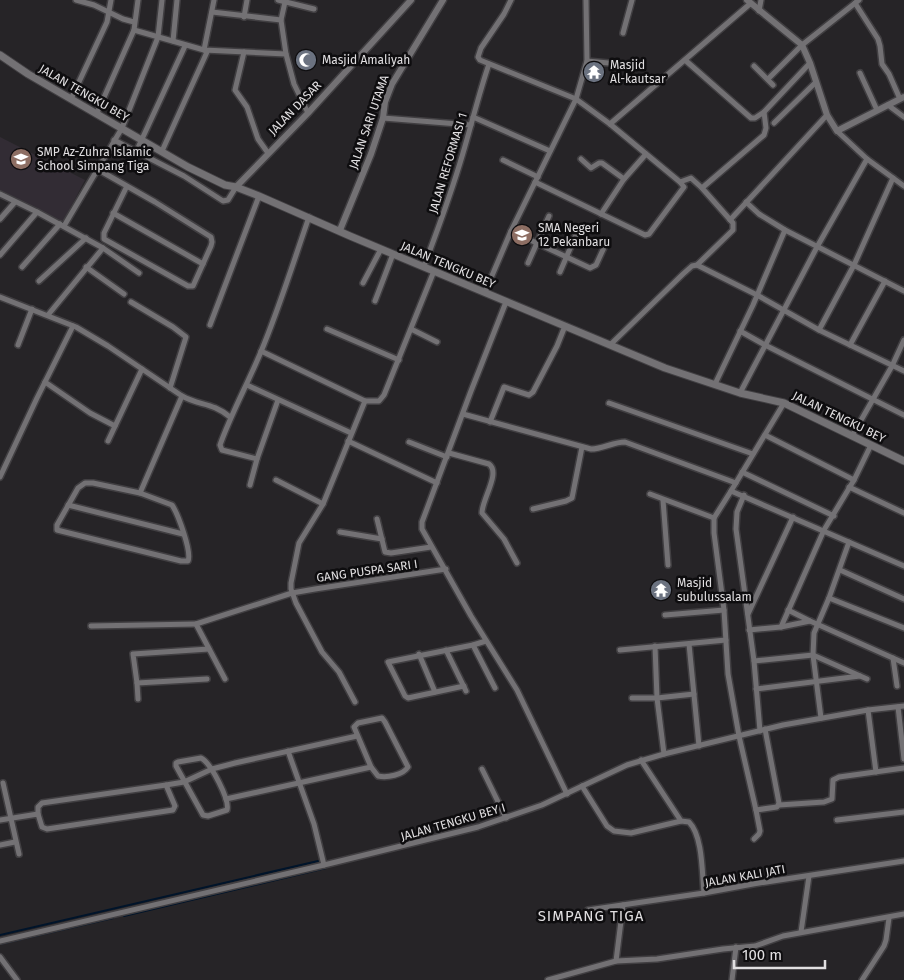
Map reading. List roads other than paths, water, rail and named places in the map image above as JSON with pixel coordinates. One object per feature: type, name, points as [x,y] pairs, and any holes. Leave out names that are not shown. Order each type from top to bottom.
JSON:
[{"type":"main road","name":"JALAN TENGKU BEY","points":[[0,55],[28,74],[190,168],[225,185],[260,196],[665,368],[740,393],[784,403],[904,461]]},
{"type":"street","points":[[76,0],[94,5],[110,14],[134,22]]},
{"type":"street","points":[[71,99],[110,14],[111,0]]},
{"type":"street","points":[[97,113],[134,30],[138,0]]},
{"type":"street","points":[[22,267],[62,225],[122,128],[158,37],[162,0]]},
{"type":"street","points":[[173,41],[177,0]]},
{"type":"street","points":[[162,151],[207,52],[204,50],[214,0]]},
{"type":"street","points":[[244,16],[247,0]]},
{"type":"street","points":[[278,0],[314,9]]},
{"type":"street","name":"JALAN DASAR","points":[[236,187],[308,113],[411,0]]},
{"type":"street","name":"JALAN SARI UTAMA","points":[[340,230],[371,154],[383,118],[385,102],[392,84],[443,0]]},
{"type":"street","points":[[503,160],[536,180],[642,235],[647,235],[683,189],[683,185],[680,182],[576,98],[480,60],[479,54],[511,0]]},
{"type":"street","points":[[485,292],[511,231],[576,98],[587,60],[586,0]]},
{"type":"street","points":[[622,33],[632,0]]},
{"type":"street","points":[[759,11],[761,0]]},
{"type":"street","points":[[285,2],[282,20],[286,54],[294,84],[308,113]]},
{"type":"street","points":[[610,124],[749,2],[802,45],[810,63],[826,115],[837,131],[867,159],[904,186]]},
{"type":"street","points":[[768,79],[802,45],[857,2],[878,40],[882,64],[902,98],[837,131]]},
{"type":"street","points":[[212,12],[282,20]]},
{"type":"street","points":[[134,30],[204,50],[286,54]]},
{"type":"street","points":[[136,152],[185,46]]},
{"type":"street","points":[[244,52],[235,90],[247,107],[258,139],[268,154]]},
{"type":"street","points":[[587,60],[630,65]]},
{"type":"street","points":[[685,60],[751,118],[755,118],[764,112],[810,63]]},
{"type":"street","name":"JALAN REFORMASI 1","points":[[424,266],[444,213],[489,64]]},
{"type":"street","points":[[754,66],[773,85]]},
{"type":"street","points":[[860,73],[877,110]]},
{"type":"street","points":[[774,123],[816,82]]},
{"type":"street","points":[[888,105],[904,117]]},
{"type":"street","points":[[702,188],[764,135],[766,128],[764,112]]},
{"type":"street","points":[[730,220],[826,115]]},
{"type":"street","points":[[473,117],[550,151]]},
{"type":"street","points":[[383,118],[471,125]]},
{"type":"street","points":[[114,140],[184,176],[223,201],[228,200],[236,187]]},
{"type":"street","points":[[601,214],[624,179],[646,154]]},
{"type":"street","points":[[581,159],[591,168],[602,163],[624,179]]},
{"type":"street","points":[[740,393],[817,247],[867,159]]},
{"type":"street","points":[[97,169],[127,186],[210,237],[212,242],[194,285],[188,286],[106,241],[103,236],[127,186]]},
{"type":"street","points":[[680,182],[690,178],[702,188],[734,227],[697,266]]},
{"type":"street","points":[[819,330],[854,264],[893,178]]},
{"type":"street","points":[[0,194],[86,238],[140,273]]},
{"type":"street","points":[[210,325],[260,196]]},
{"type":"street","points":[[0,219],[15,202]]},
{"type":"street","points":[[746,202],[759,214],[785,230],[904,291]]},
{"type":"street","points":[[0,254],[37,212]]},
{"type":"street","points":[[114,212],[203,264]]},
{"type":"street","points":[[528,263],[550,216]]},
{"type":"street","points":[[257,459],[220,448],[220,445],[230,417],[247,386],[280,304],[309,217]]},
{"type":"street","points":[[560,272],[578,230]]},
{"type":"street","points":[[715,384],[785,230]]},
{"type":"street","points":[[511,231],[590,268],[594,267],[607,241]]},
{"type":"street","points":[[39,281],[86,238]]},
{"type":"street","points":[[48,315],[102,248]]},
{"type":"street","points":[[363,283],[381,249]]},
{"type":"street","points":[[375,301],[393,254]]},
{"type":"street","points":[[610,345],[683,274],[692,266],[697,266],[757,295],[819,330],[904,371]]},
{"type":"street","points":[[86,268],[124,294]]},
{"type":"street","points":[[261,351],[365,401],[379,400],[382,398],[400,360],[434,271]]},
{"type":"street","points":[[850,345],[885,281]]},
{"type":"street","points":[[0,296],[73,326],[192,402],[210,405],[230,417]]},
{"type":"street","points":[[131,302],[186,337],[170,388]]},
{"type":"street","points":[[506,302],[462,414],[422,526],[423,533],[431,547],[446,569],[486,641],[517,690],[568,794]]},
{"type":"street","points":[[18,345],[32,309]]},
{"type":"street","points":[[0,477],[73,326]]},
{"type":"street","points":[[490,422],[504,387],[529,395],[533,392],[557,346],[565,326]]},
{"type":"street","points":[[327,329],[400,360]]},
{"type":"street","points":[[412,330],[437,342]]},
{"type":"street","points":[[740,331],[904,415]]},
{"type":"street","points":[[852,436],[892,366],[904,340]]},
{"type":"street","points":[[108,441],[142,369]]},
{"type":"street","points":[[45,382],[90,413],[115,426]]},
{"type":"street","points":[[247,386],[351,433]]},
{"type":"street","points":[[140,493],[182,396]]},
{"type":"street","points":[[250,485],[278,400]]},
{"type":"street","points":[[355,702],[339,672],[322,652],[292,594],[293,572],[299,543],[323,504],[365,401]]},
{"type":"street","points":[[609,403],[753,454]]},
{"type":"street","points":[[754,839],[760,831],[739,736],[728,674],[724,610],[714,533],[714,518],[784,403]]},
{"type":"street","points":[[462,414],[582,447],[598,449],[625,442],[736,483]]},
{"type":"street","points":[[764,435],[854,480]]},
{"type":"street","points":[[348,440],[437,483]]},
{"type":"street","points":[[409,442],[448,455],[489,464],[493,467],[494,474],[482,506],[482,513],[504,539],[516,563]]},
{"type":"street","points":[[781,627],[824,530],[854,480],[871,445]]},
{"type":"street","points":[[533,509],[572,498],[582,447]]},
{"type":"street","points":[[742,472],[834,516]]},
{"type":"street","points":[[276,480],[323,504]]},
{"type":"street","points":[[85,483],[140,493],[172,505],[183,534],[189,558],[188,562],[59,531],[56,528],[78,488],[85,483]]},
{"type":"street","points":[[849,487],[904,513]]},
{"type":"street","points":[[731,491],[744,495],[904,566]]},
{"type":"street","points":[[650,494],[714,518]]},
{"type":"street","points":[[744,495],[737,512],[736,529],[762,730],[779,805]]},
{"type":"street","points":[[662,500],[668,566]]},
{"type":"street","points":[[68,505],[183,534]]},
{"type":"street","points":[[748,615],[793,517]]},
{"type":"street","points":[[377,518],[384,550],[388,553],[431,547]]},
{"type":"street","points":[[340,532],[382,539]]},
{"type":"street","points":[[821,718],[813,655],[814,633],[840,570],[849,542]]},
{"type":"street","name":"GANG PUSPA SARI I","points":[[91,626],[196,624],[292,594],[446,569]]},
{"type":"street","points":[[840,570],[904,599]]},
{"type":"street","points":[[829,598],[904,628]]},
{"type":"street","points":[[665,615],[724,610]]},
{"type":"street","points":[[788,610],[904,663]]},
{"type":"street","points":[[749,630],[781,627],[810,621]]},
{"type":"street","points":[[196,624],[226,679]]},
{"type":"street","points":[[620,650],[726,640]]},
{"type":"street","points":[[446,650],[465,689],[435,692],[412,698],[405,696],[388,662],[486,641]]},
{"type":"street","points":[[689,644],[698,746]]},
{"type":"street","points":[[473,645],[495,688]]},
{"type":"street","points":[[655,646],[657,698],[664,754]]},
{"type":"street","points":[[138,699],[133,654],[209,649]]},
{"type":"street","points":[[419,654],[435,692]]},
{"type":"street","points":[[754,661],[813,655],[867,679]]},
{"type":"street","points":[[893,658],[897,686]]},
{"type":"street","points":[[756,689],[860,676]]},
{"type":"street","points":[[137,683],[208,678]]},
{"type":"street","points":[[632,698],[657,698],[694,694]]},
{"type":"street","points":[[901,707],[904,759]]},
{"type":"street","name":"JALAN TENGKU BEY I","points":[[0,941],[456,833],[506,818],[568,794],[615,770],[664,754],[821,718],[868,710],[901,707]]},
{"type":"street","points":[[868,710],[876,772]]},
{"type":"street","points":[[382,718],[408,767],[404,772],[382,777],[378,776],[371,767],[357,736],[354,730],[355,725],[382,718]]},
{"type":"street","points":[[166,785],[175,806],[173,810],[47,829],[42,827],[38,814],[38,807],[42,803],[184,782],[212,769],[357,736]]},
{"type":"street","points":[[288,751],[314,824],[324,865]]},
{"type":"street","points":[[201,758],[212,769],[228,806],[227,810],[205,816],[184,782],[176,763],[201,758]]},
{"type":"street","points":[[641,760],[681,821]]},
{"type":"street","points":[[226,799],[371,767]]},
{"type":"street","points":[[482,768],[506,818]]},
{"type":"street","points":[[756,810],[779,805],[829,800],[833,797],[832,783],[835,778],[904,768]]},
{"type":"street","points":[[2,783],[19,854]]},
{"type":"street","points":[[582,786],[607,826],[614,831],[631,832],[681,821],[689,822],[696,834],[700,852],[704,893]]},
{"type":"street","points":[[837,820],[904,812]]},
{"type":"street","points":[[0,820],[38,814]]},
{"type":"street","points":[[0,845],[15,842]]},
{"type":"street","name":"JALAN KALI JATI","points":[[588,910],[904,861]]},
{"type":"street","points":[[802,932],[809,876]]},
{"type":"street","points":[[616,961],[623,905]]},
{"type":"street","points":[[548,980],[616,961],[657,959],[755,946],[783,936],[904,914]]},
{"type":"street","points":[[862,980],[884,946],[889,918]]},
{"type":"street","points":[[732,980],[736,948]]},
{"type":"street","points":[[0,957],[16,980]]},
{"type":"waterway","points":[[0,935],[318,861]]},
{"type":"waterway","points":[[124,916],[326,868]]},
{"type":"waterway","points":[[0,944],[113,918]]},
{"type":"place","name":"Masjid Amaliyah","points":[[306,60]]},
{"type":"place","name":"Masjid Al-kautsar","points":[[594,72]]},
{"type":"place","name":"SMP Az-Zuhra Islamic School Simpang Tiga","points":[[21,159]]},
{"type":"place","name":"SMA Negeri 12 Pekanbaru","points":[[522,235]]},
{"type":"place","name":"Masjid subulussalam","points":[[661,590]]},
{"type":"district","name":"SIMPANG TIGA","points":[[591,916]]}]
